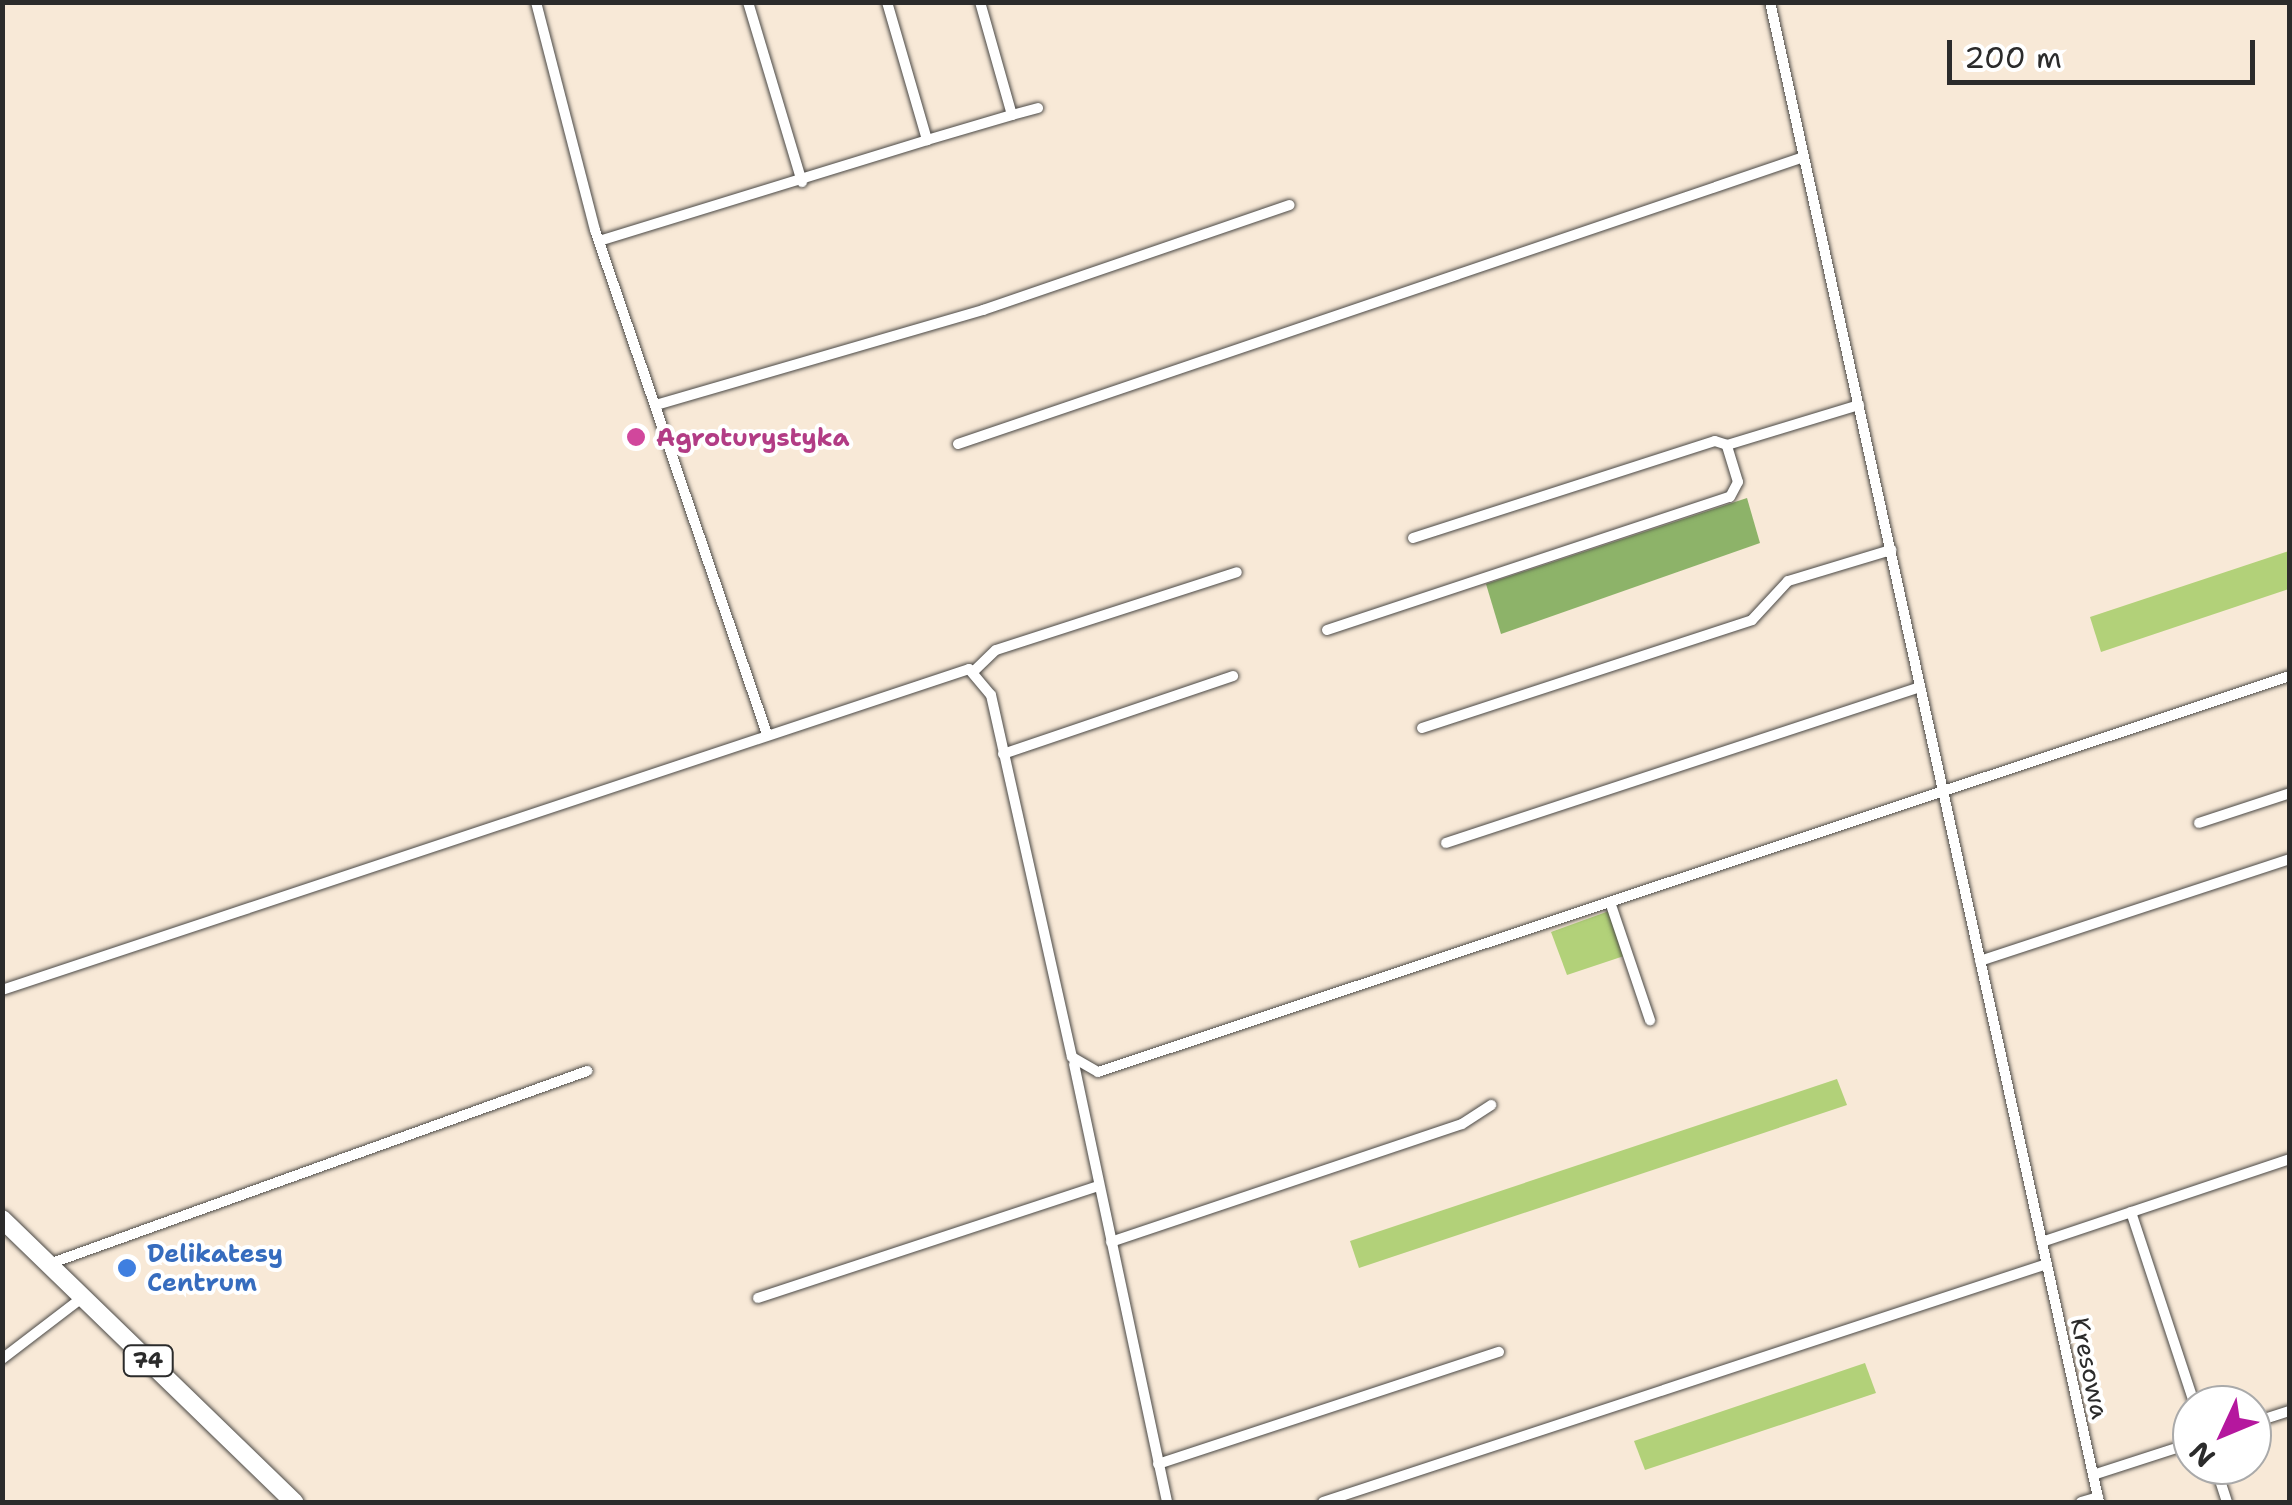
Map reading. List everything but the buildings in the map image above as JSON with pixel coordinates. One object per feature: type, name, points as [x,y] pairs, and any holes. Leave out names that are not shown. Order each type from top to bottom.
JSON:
[{"type":"main road","name":"74","points":[[2,1219],[294,1502]]},
{"type":"street","points":[[536,2],[598,240],[768,734]]},
{"type":"street","points":[[748,2],[802,182]]},
{"type":"street","points":[[887,2],[927,140]]},
{"type":"street","points":[[980,2],[1012,114]]},
{"type":"street","name":"Kresowa","points":[[1770,2],[2098,1500]]},
{"type":"street","points":[[598,240],[802,182],[1038,108]]},
{"type":"street","points":[[958,444],[1804,157]]},
{"type":"street","points":[[656,405],[983,310],[1288,205]]},
{"type":"street","points":[[1413,538],[1715,441],[1728,445],[1859,404]]},
{"type":"street","points":[[1327,630],[1730,497],[1738,482],[1728,445]]},
{"type":"street","points":[[1422,728],[1752,620],[1788,581],[1891,550]]},
{"type":"street","points":[[2,990],[768,734],[974,671],[996,650],[1237,572]]},
{"type":"street","points":[[974,671],[988,686],[1074,1062],[1166,1502]]},
{"type":"street","points":[[1003,754],[1233,676]]},
{"type":"street","points":[[1074,1062],[1106,1070],[2290,676]]},
{"type":"street","points":[[1446,843],[1920,687]]},
{"type":"street","points":[[2198,823],[2290,793]]},
{"type":"street","points":[[1980,962],[2290,859]]},
{"type":"street","points":[[1610,902],[1650,1020]]},
{"type":"street","points":[[49,1264],[587,1071]]},
{"type":"street","points":[[1111,1242],[1462,1124],[1491,1105]]},
{"type":"street","points":[[2042,1242],[2290,1159]]},
{"type":"street","points":[[758,1298],[1098,1186]]},
{"type":"street","points":[[2131,1212],[2188,1385]]},
{"type":"street","points":[[1324,1502],[2047,1264]]},
{"type":"street","points":[[2,1358],[84,1297]]},
{"type":"street","points":[[1158,1464],[1499,1352]]},
{"type":"street","points":[[2093,1475],[2172,1449]]},
{"type":"street","points":[[2081,1502],[2098,1500]]},
{"type":"green space","points":[[1747,498],[1760,543],[1501,634],[1486,584]]},
{"type":"green space","points":[[2289,551],[2289,589],[2101,652],[2090,617]]},
{"type":"green space","points":[[1609,911],[1624,956],[1567,975],[1551,932]]},
{"type":"green space","points":[[1837,1079],[1847,1105],[1359,1268],[1350,1241]]},
{"type":"green space","points":[[1865,1363],[1876,1393],[1645,1470],[1634,1441]]},
{"type":"place","name":"Agroturystyka","points":[[636,437]]},
{"type":"place","name":"Delikatesy Centrum","points":[[127,1268]]}]
